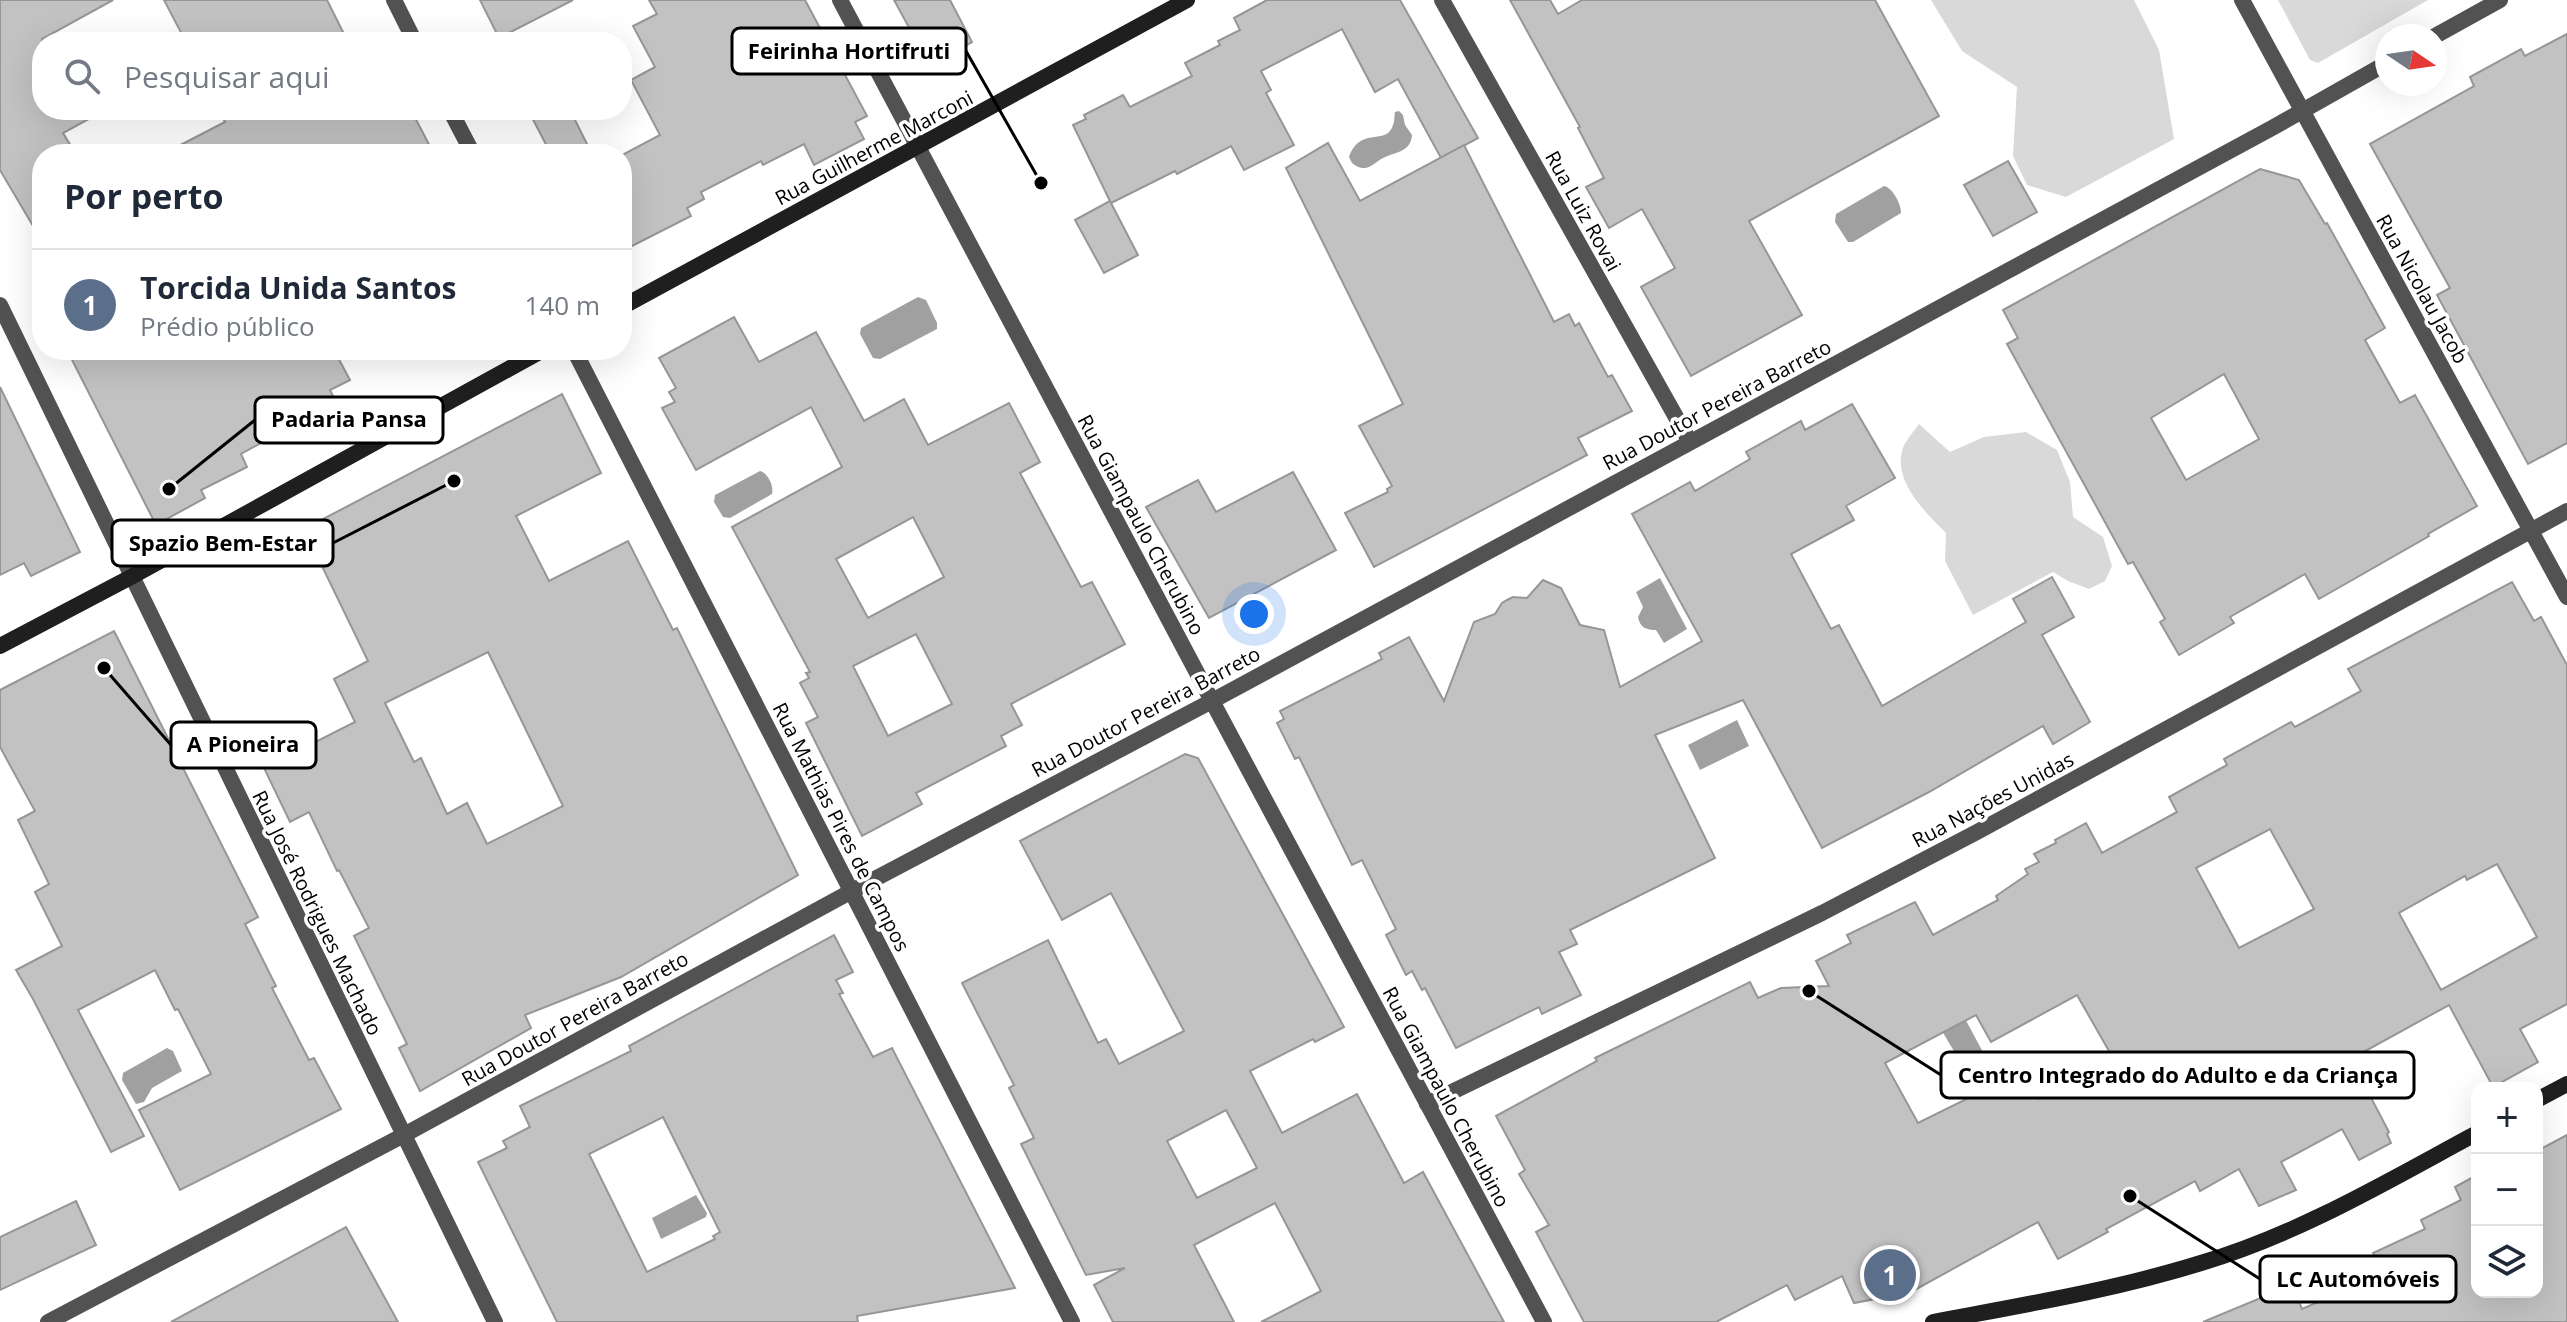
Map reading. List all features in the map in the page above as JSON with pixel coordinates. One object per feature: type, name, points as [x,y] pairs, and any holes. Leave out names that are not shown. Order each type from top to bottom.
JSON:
[{"type":"main road","name":"Rua Guilherme Marconi","points":[[632,302],[1187,0]]},
{"type":"main road","points":[[0,646],[525,360]]},
{"type":"main road","points":[[2543,1097],[2567,1084]]},
{"type":"main road","points":[[1944,1321],[2203,1263],[2264,1241],[2359,1197],[2471,1136]]},
{"type":"street","points":[[394,0],[410,32]]},
{"type":"street","name":"Rua Giampaulo Cherubino","points":[[840,0],[1544,1322]]},
{"type":"street","name":"Rua Luiz Rovai","points":[[1442,0],[1690,442]]},
{"type":"street","name":"Rua Nicolau Jacob","points":[[2242,0],[2567,597]]},
{"type":"street","points":[[2447,29],[2500,0]]},
{"type":"street","name":"Rua Doutor Pereira Barreto","points":[[48,1322],[402,1136],[852,891],[1212,701],[2375,70]]},
{"type":"street","points":[[455,120],[468,144]]},
{"type":"street","name":"Rua José Rodrigues Machado","points":[[0,305],[495,1322]]},
{"type":"street","name":"Rua Mathias Pires de Campos","points":[[579,360],[1072,1322]]},
{"type":"street","name":"Rua Nações Unidas","points":[[1427,1104],[1653,996],[1949,847],[2567,511]]},
{"type":"shaded area","points":[[1931,0],[2134,0],[2159,50],[2174,139],[2066,197],[2027,185],[2013,156],[2017,87],[1962,51]]},
{"type":"shaded area","points":[[2278,0],[2428,0],[2386,24],[2375,24],[2375,30],[2318,63],[2310,60]]},
{"type":"shaded area","points":[[1399,111],[1412,135],[1409,145],[1365,168],[1352,163],[1349,157],[1354,147],[1366,139],[1390,131],[1395,112]]},
{"type":"shaded area","points":[[1884,186],[1896,197],[1901,213],[1853,242],[1848,242],[1835,222],[1836,214]]},
{"type":"shaded area","points":[[918,297],[926,300],[937,329],[880,359],[873,358],[860,334],[861,328]]},
{"type":"shaded area","points":[[1919,424],[1950,452],[1984,437],[2026,432],[2057,450],[2070,482],[2073,517],[2103,537],[2112,566],[2105,581],[2089,589],[2053,572],[1973,615],[1945,561],[1946,533],[1928,515],[1905,482],[1901,458],[1904,445]]},
{"type":"shaded area","points":[[760,471],[770,480],[772,494],[730,518],[723,517],[714,502],[715,495]]},
{"type":"shaded area","points":[[1660,578],[1687,629],[1664,643],[1656,630],[1640,624],[1638,617],[1643,607],[1636,592]]},
{"type":"shaded area","points":[[1737,720],[1749,746],[1700,770],[1688,745]]},
{"type":"shaded area","points":[[1962,1013],[1985,1056],[1964,1068],[1939,1026]]},
{"type":"shaded area","points":[[167,1048],[173,1051],[182,1071],[152,1088],[144,1102],[136,1104],[122,1080],[123,1073]]},
{"type":"shaded area","points":[[696,1195],[707,1213],[706,1217],[661,1239],[652,1218]]},
{"type":"building","points":[[0,0],[113,0],[55,32],[32,32],[32,120],[87,120],[63,133],[70,144],[32,144],[32,224],[0,170]]},
{"type":"building","points":[[164,0],[327,0],[343,32],[181,32]]},
{"type":"building","points":[[480,0],[573,0],[511,32],[496,32]]},
{"type":"building","points":[[649,0],[805,0],[867,116],[855,122],[864,139],[814,165],[804,144],[763,165],[761,161],[701,192],[704,199],[687,208],[691,216],[632,246],[632,150],[660,135],[632,82],[655,67],[633,26],[657,14]]},
{"type":"building","points":[[894,0],[950,0],[972,42],[930,66]]},
{"type":"building","points":[[1267,0],[1400,0],[1478,138],[1441,158],[1398,79],[1375,92],[1342,29],[1261,71],[1271,90],[1266,93],[1294,145],[1244,170],[1231,146],[1111,203],[1138,255],[1104,273],[1075,220],[1110,201],[1073,125],[1086,119],[1084,115],[1123,95],[1130,107],[1192,76],[1185,63],[1220,45],[1218,41],[1240,30],[1234,18]]},
{"type":"building","points":[[1510,0],[1550,0],[1558,14],[1582,0],[1875,0],[1939,116],[1749,221],[1802,315],[1691,376],[1641,287],[1675,268],[1642,209],[1609,228],[1586,187],[1604,178],[1580,127]]},
{"type":"building","points":[[2567,34],[2567,443],[2528,464],[2437,295],[2450,288],[2370,144],[2474,86],[2470,77],[2521,49],[2525,56]]},
{"type":"building","points":[[416,120],[429,144],[182,144],[225,122]]},
{"type":"building","points":[[533,120],[575,120],[587,144],[546,144]]},
{"type":"building","points":[[1328,143],[1360,201],[1464,145],[1554,322],[1569,314],[1575,326],[1579,323],[1608,377],[1612,375],[1632,411],[1578,438],[1587,455],[1374,567],[1345,513],[1388,492],[1387,489],[1392,486],[1359,426],[1403,404],[1286,168]]},
{"type":"building","points":[[2008,161],[2037,212],[1993,236],[1964,185]]},
{"type":"building","points":[[2260,169],[2299,180],[2327,223],[2385,328],[2365,340],[2400,403],[2415,395],[2477,506],[2319,599],[2305,574],[2230,617],[2234,623],[2179,655],[2160,622],[2165,619],[2133,562],[2128,564],[2007,344],[2018,338],[2003,310]],"holes":[[[2224,374],[2259,439],[2186,480],[2151,418]]]},
{"type":"building","points":[[734,317],[759,362],[816,332],[864,421],[904,399],[928,445],[1009,403],[1040,462],[1020,473],[1081,587],[1092,582],[1125,644],[1011,704],[1022,725],[1001,736],[1006,746],[916,793],[922,804],[862,836],[806,723],[818,717],[800,683],[809,678],[806,673],[810,672],[732,527],[842,467],[811,407],[696,470],[662,408],[675,402],[669,392],[676,388],[659,358]],"holes":[[[913,517],[944,577],[868,618],[836,559]],[[916,634],[952,704],[888,736],[853,666]]]},
{"type":"building","points":[[72,360],[339,360],[350,380],[330,390],[337,404],[241,454],[247,467],[201,490],[205,498],[156,525]]},
{"type":"building","points":[[0,387],[80,552],[31,576],[24,563],[0,575]]},
{"type":"building","points":[[562,394],[601,473],[516,516],[549,581],[628,541],[673,630],[677,628],[798,875],[621,977],[525,1015],[531,1028],[420,1091],[399,1048],[407,1044],[354,936],[369,928],[309,812],[290,822],[264,768],[355,722],[334,679],[368,661],[304,529]],"holes":[[[488,652],[563,806],[487,844],[467,803],[447,814],[421,758],[414,762],[385,703]]]},
{"type":"building","points":[[1852,404],[1895,478],[1846,506],[1854,520],[1791,554],[1831,629],[1839,625],[1882,706],[2026,622],[2013,599],[2052,577],[2074,617],[2042,635],[2090,722],[2053,744],[2043,726],[1929,792],[1822,848],[1743,700],[1655,735],[1715,858],[1570,930],[1577,944],[1559,952],[1581,995],[1542,1014],[1539,1007],[1456,1048],[1425,988],[1422,990],[1412,971],[1406,975],[1386,935],[1396,929],[1362,860],[1352,865],[1299,757],[1295,759],[1277,723],[1284,719],[1280,711],[1382,659],[1379,653],[1409,637],[1444,701],[1474,622],[1495,614],[1502,603],[1513,597],[1527,598],[1543,580],[1561,588],[1580,625],[1604,630],[1620,687],[1702,641],[1632,514],[1690,482],[1695,491],[1750,459],[1746,452],[1801,421],[1805,430]]},
{"type":"building","points":[[1293,472],[1336,550],[1209,618],[1146,507],[1198,480],[1216,512]]},
{"type":"building","points":[[2512,582],[2534,621],[2541,617],[2567,665],[2567,1004],[2520,1029],[2538,1062],[2502,1082],[2490,1082],[2449,1005],[2358,1055],[2365,1069],[2358,1073],[2389,1132],[2391,1143],[2359,1160],[2342,1129],[2281,1162],[2296,1190],[2259,1206],[2239,1169],[2200,1191],[2195,1181],[2058,1259],[2038,1222],[1911,1292],[1854,1303],[1842,1276],[1795,1300],[1787,1285],[1716,1322],[1584,1322],[1536,1232],[1549,1225],[1519,1174],[1525,1170],[1496,1116],[1597,1061],[1595,1058],[1750,982],[1758,998],[1781,988],[1829,986],[1816,961],[1851,943],[1847,935],[1915,902],[1933,935],[1998,900],[1996,896],[2028,874],[2025,869],[2039,862],[2034,854],[2086,823],[2102,853],[2177,812],[2169,797],[2227,765],[2224,759],[2291,722],[2295,727],[2361,691],[2348,669]],"holes":[[[2270,829],[2314,909],[2239,948],[2196,868]],[[2497,864],[2537,937],[2441,990],[2399,913],[2465,876],[2467,880]],[[2077,995],[2113,1058],[2038,1099],[2021,1072],[1918,1123],[1885,1063],[1976,1015],[1991,1042]]]},
{"type":"building","points":[[114,631],[258,917],[245,924],[276,986],[272,988],[309,1060],[314,1058],[341,1109],[180,1190],[139,1110],[211,1074],[155,970],[78,1010],[144,1136],[111,1152],[16,970],[62,946],[35,892],[49,884],[18,820],[35,811],[0,747],[0,690]]},
{"type":"building","points":[[1185,754],[1198,758],[1344,1027],[1250,1071],[1282,1133],[1357,1094],[1404,1183],[1423,1172],[1504,1322],[1261,1322],[1321,1291],[1275,1203],[1194,1245],[1234,1322],[1113,1322],[1094,1285],[1125,1268],[1086,1275],[1021,1144],[1034,1138],[1009,1088],[1014,1085],[962,983],[1048,940],[1098,1043],[1106,1039],[1119,1064],[1184,1031],[1111,893],[1062,920],[1020,841]],"holes":[[[1226,1110],[1257,1168],[1197,1198],[1167,1141]]]},
{"type":"building","points":[[834,935],[853,972],[836,980],[843,993],[839,994],[873,1057],[892,1048],[1015,1288],[857,1316],[858,1322],[557,1322],[478,1162],[507,1148],[503,1141],[530,1127],[520,1106],[631,1051],[629,1046]],"holes":[[[663,1117],[720,1232],[713,1236],[715,1239],[647,1272],[589,1154]]]},
{"type":"building","points":[[2567,1135],[2567,1322],[2203,1322],[2292,1285],[2302,1309],[2383,1274],[2373,1253],[2425,1229],[2421,1220],[2461,1200],[2455,1187],[2471,1178],[2471,1298],[2543,1298],[2543,1148]]},
{"type":"building","points":[[76,1201],[96,1245],[0,1290],[0,1237]]},
{"type":"building","points":[[346,1227],[398,1322],[171,1322]]},
{"type":"place","name":"Feirinha Hortifruti","points":[[1041,183]]},
{"type":"place","name":"Spazio Bem-Estar","points":[[454,481]]},
{"type":"place","name":"Padaria Pansa","points":[[169,489]]},
{"type":"place","name":"A Pioneira","points":[[104,668]]},
{"type":"place","name":"Centro Integrado do Adulto e da Criança","points":[[1809,991]]},
{"type":"place","name":"LC Automóveis","points":[[2130,1196]]},
{"type":"place","name":"Torcida Unida Santos","points":[[1890,1275]]}]
